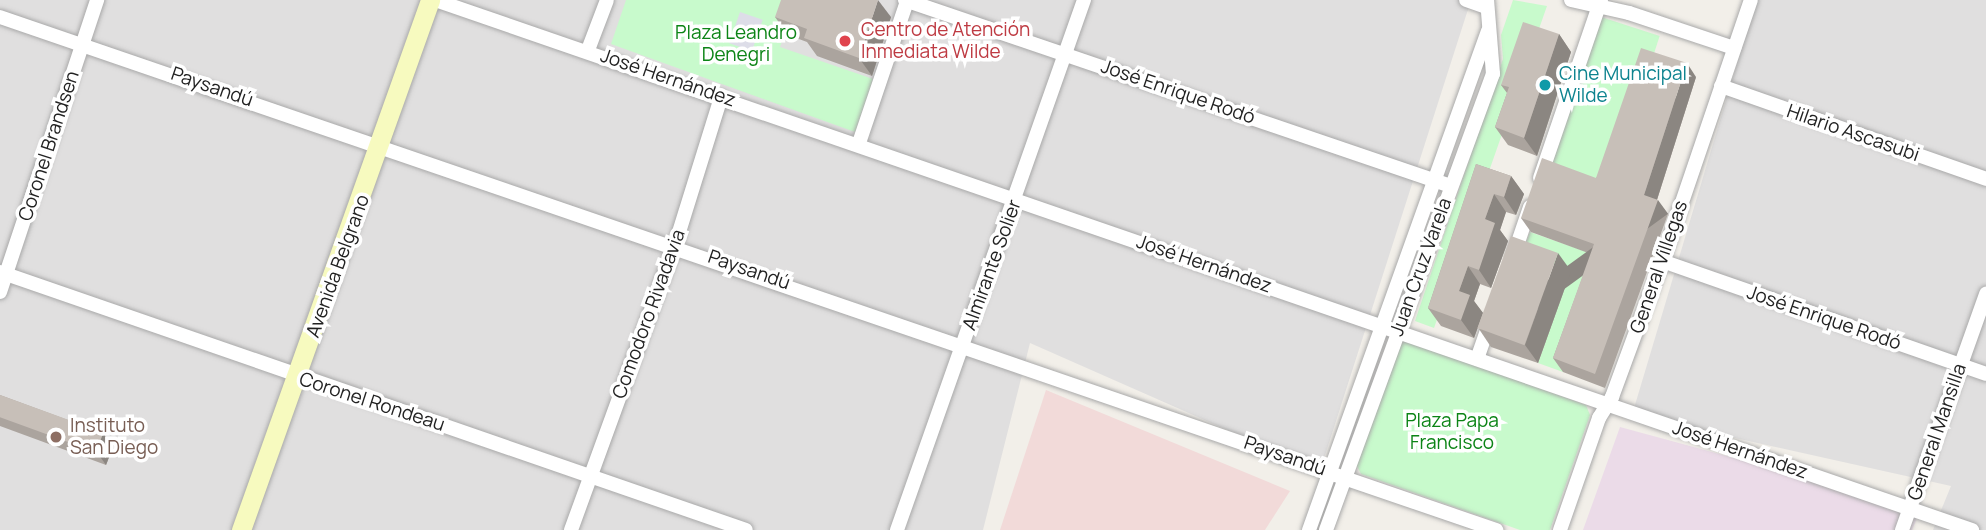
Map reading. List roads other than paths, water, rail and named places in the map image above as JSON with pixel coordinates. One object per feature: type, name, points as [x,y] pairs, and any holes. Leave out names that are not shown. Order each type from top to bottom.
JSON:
[{"type":"street","name":"Coronel Brandsen","points":[[0,292],[3,273],[97,0]]},
{"type":"street","name":"José Hernández","points":[[433,0],[589,50],[1972,530]]},
{"type":"street","name":"Avenida Belgrano","points":[[241,530],[433,0]]},
{"type":"street","points":[[589,50],[607,0]]},
{"type":"street","points":[[859,143],[906,0]]},
{"type":"street","name":"José Enrique Rodó","points":[[906,0],[1444,184]]},
{"type":"street","name":"Almirante Solier","points":[[897,530],[1084,0]]},
{"type":"street","points":[[1466,0],[1486,3]]},
{"type":"street","points":[[1571,0],[1600,2],[1734,48]]},
{"type":"street","name":"General Villegas","points":[[1560,530],[1599,418],[1608,405],[1662,261],[1751,0]]},
{"type":"street","points":[[1507,275],[1600,2]]},
{"type":"street","name":"Juan Cruz Varela","points":[[1325,530],[1346,477],[1390,329],[1444,184],[1493,74],[1486,3]]},
{"type":"street","name":"Paysandú","points":[[0,17],[382,144],[1496,530]]},
{"type":"street","name":"Hilario Ascasubi","points":[[1721,86],[1986,179]]},
{"type":"street","name":"Comodoro Rivadavia","points":[[571,530],[675,245],[721,97]]},
{"type":"street","name":"José Enrique Rodó","points":[[1662,261],[1986,374]]},
{"type":"street","name":"Coronel Rondeau","points":[[3,273],[297,378],[591,475],[746,530]]},
{"type":"street","name":"General Mansilla","points":[[1902,530],[1986,294]]},
{"type":"street","points":[[1477,359],[1498,299]]},
{"type":"street","points":[[1309,530],[1330,472],[1390,329]]},
{"type":"place","name":"Centro de Atención Inmediata Wilde","points":[[845,41]]},
{"type":"place","name":"Cine Municipal Wilde","points":[[1545,85]]},
{"type":"place","name":"Instituto San Diego","points":[[56,437]]},
{"type":"park label","name":"Plaza Leandro Denegri","points":[[736,44]]},
{"type":"park label","name":"Plaza Papa Francisco","points":[[1452,432]]}]
